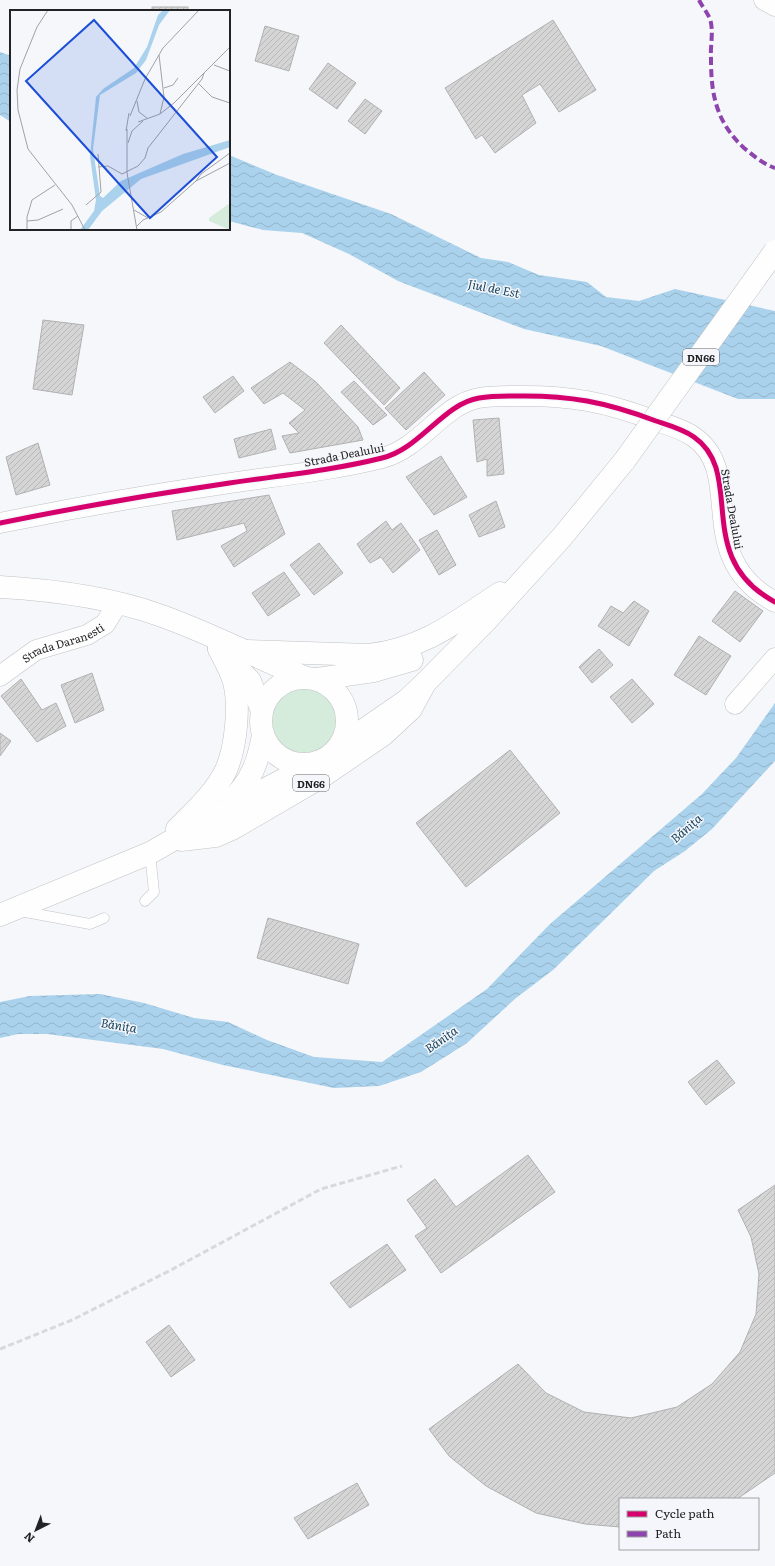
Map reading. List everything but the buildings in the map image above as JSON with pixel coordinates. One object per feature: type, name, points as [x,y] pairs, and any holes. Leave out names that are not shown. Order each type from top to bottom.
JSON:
[{"type":"main road","name":"DN66","points":[[7,913],[160,848],[218,814],[329,756],[339,747],[406,700],[425,683],[485,622],[562,537],[624,460],[775,252]]},
{"type":"main road","points":[[245,651],[369,655],[404,649],[422,642],[448,627],[529,573]]},
{"type":"main road","points":[[0,587],[30,589],[118,603],[158,614],[310,678]]},
{"type":"main road","name":"DN66","points":[[317,762],[304,764],[291,762],[279,756],[270,747],[264,735],[261,723],[262,711],[266,700],[277,688],[292,679],[374,671],[417,658],[485,622]]},
{"type":"main road","points":[[200,631],[219,648],[250,681],[262,711]]},
{"type":"main road","points":[[160,848],[206,799],[226,770],[235,734],[237,707],[234,682],[219,648]]},
{"type":"main road","name":"DN66","points":[[310,678],[329,686],[339,695],[346,707],[348,721],[346,735],[339,747]]},
{"type":"main road","name":"DN66","points":[[160,848],[216,836],[266,810],[323,776],[396,724],[411,708],[425,683]]},
{"type":"main road","name":"DN66","points":[[218,814],[242,790],[251,778],[264,735]]},
{"type":"street","points":[[764,0],[775,6]]},
{"type":"street","name":"Strada Dealului","points":[[0,522],[121,500],[344,466],[386,458],[423,435],[459,405],[477,398],[547,395],[583,399],[622,408],[681,430],[695,437],[709,452],[718,476],[721,517],[732,559],[739,572],[752,586],[775,602]]},
{"type":"street","name":"Strada Daranesti","points":[[0,676],[36,650],[87,635],[105,624],[118,603]]},
{"type":"street","points":[[735,704],[775,658]]},
{"type":"lane","points":[[145,901],[154,892],[160,848]]},
{"type":"lane","points":[[7,913],[90,924],[104,918]]},
{"type":"green space","points":[[304,679],[320,682],[334,691],[343,705],[346,721],[343,737],[334,751],[320,760],[304,763],[288,760],[274,751],[265,737],[262,721],[265,705],[274,691],[288,682]]},
{"type":"water","points":[[0,52],[10,56],[10,121],[0,115]]},
{"type":"water","name":"Jiul de Est","points":[[230,155],[277,175],[391,214],[481,258],[508,262],[539,275],[587,282],[606,297],[639,301],[675,289],[775,311],[775,399],[738,399],[601,346],[524,329],[398,281],[349,254],[302,233],[263,230],[230,221]]},
{"type":"water","name":"Bănița","points":[[775,703],[775,761],[712,829],[685,851],[654,871],[553,970],[516,998],[467,1043],[421,1072],[379,1086],[334,1088],[223,1065],[163,1049],[47,1034],[18,1034],[0,1038],[0,1002],[30,996],[100,994],[144,1003],[194,1018],[228,1022],[267,1040],[314,1057],[382,1062],[487,989],[550,924],[702,794],[736,758]]},
{"type":"railway","points":[[0,1349],[72,1320],[171,1270],[321,1189],[402,1166]]},
{"type":"marked path","points":[[699,0],[709,16],[711,24],[712,84],[721,118],[727,128],[744,148],[755,157],[775,168]]},
{"type":"cycle path","points":[[0,523],[139,497],[323,470],[382,458],[396,453],[408,446],[454,409],[466,402],[479,398],[498,396],[570,398],[604,404],[638,414],[685,432],[694,437],[709,453],[717,472],[726,540],[734,562],[750,584],[775,602]]}]
